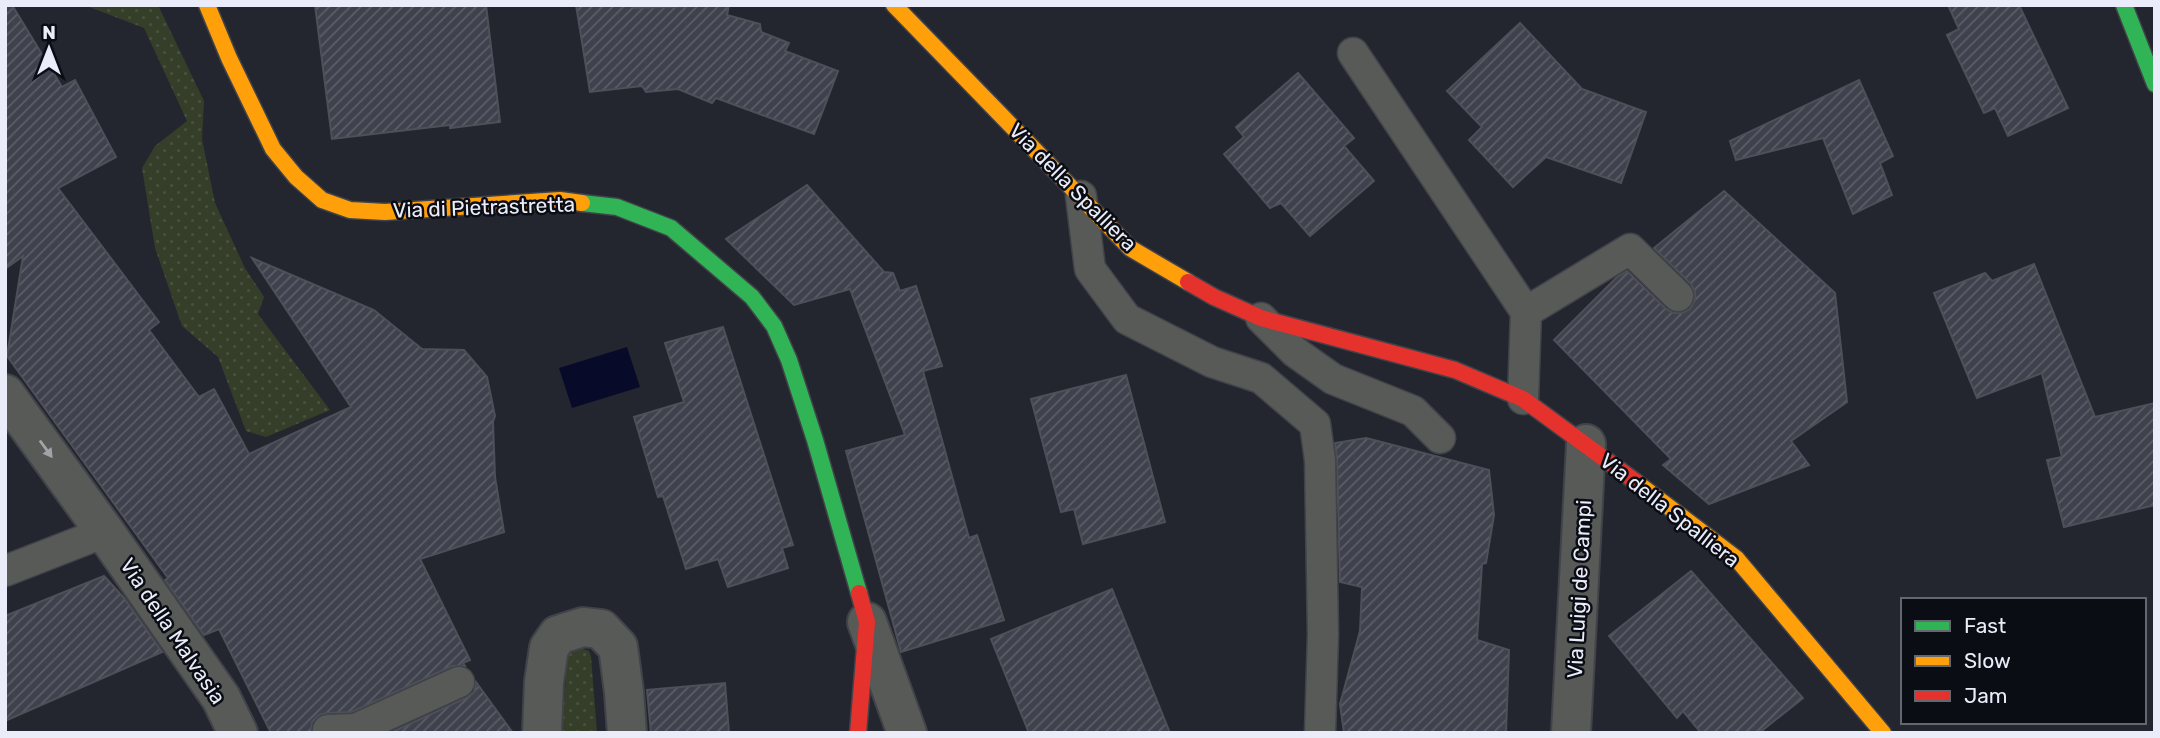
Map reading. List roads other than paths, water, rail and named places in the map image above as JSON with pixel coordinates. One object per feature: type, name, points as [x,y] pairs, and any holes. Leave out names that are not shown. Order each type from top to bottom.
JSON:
[{"type":"street","name":"Via di Pietrastretta","points":[[207,5],[273,149],[296,177],[322,200],[350,210],[385,212],[559,200],[617,207],[671,228],[752,297],[774,326],[789,360],[816,440],[867,622],[907,733]]},
{"type":"street","name":"Via della Spalliera","points":[[894,5],[1130,247],[1214,297],[1261,318],[1455,370],[1523,399],[1586,444],[1735,558],[1883,733]]},
{"type":"street","points":[[2124,5],[2155,84]]},
{"type":"street","name":"Via della Malvasia","points":[[5,394],[221,698],[239,733]]},
{"type":"street","name":"Via Luigi de Campi","points":[[1571,733],[1586,444]]},
{"type":"street","name":"Via di Pietrastretta","points":[[858,733],[867,622]]},
{"type":"street","points":[[542,733],[544,682],[549,648],[558,635],[583,627],[601,629],[618,647],[627,733]]},
{"type":"lane","points":[[1353,53],[1526,312],[1523,399]]},
{"type":"lane","points":[[1080,196],[1090,269],[1127,319],[1212,362],[1261,378],[1315,424],[1321,487],[1320,733]]},
{"type":"lane","points":[[1526,312],[1630,249],[1678,296]]},
{"type":"lane","points":[[1261,318],[1295,352],[1334,379],[1413,411],[1440,438]]},
{"type":"lane","points":[[5,571],[105,532]]},
{"type":"lane","points":[[347,731],[459,682]]},
{"type":"water","points":[[627,347],[640,387],[572,408],[559,368]]}]
